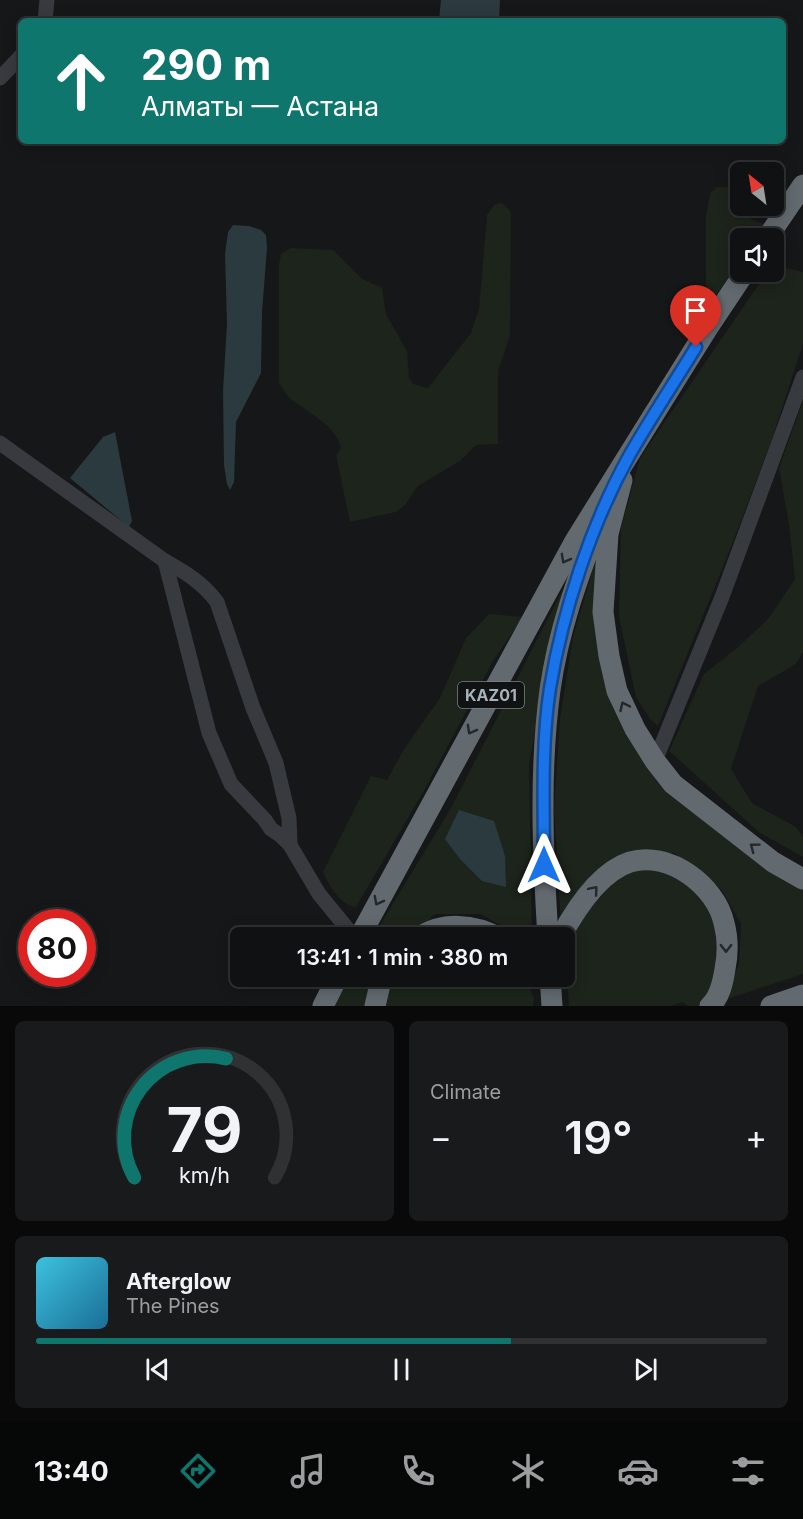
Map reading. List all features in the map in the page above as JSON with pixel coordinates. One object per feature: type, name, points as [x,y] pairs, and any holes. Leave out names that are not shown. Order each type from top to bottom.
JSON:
[{"type":"highway","points":[[774,228],[803,185]]},
{"type":"highway","name":"KАZ01","points":[[363,927],[575,541],[707,329],[739,282]]},
{"type":"highway","name":"KАZ01","points":[[629,456],[608,534],[603,612],[617,691],[635,729],[655,761],[674,784],[773,862],[803,879]]},
{"type":"highway","name":"KАZ01","points":[[547,927],[544,865],[544,751],[550,689],[561,634],[575,586],[606,505],[629,456]]},
{"type":"highway","points":[[566,927],[598,884],[615,870],[630,862],[646,860],[678,866],[693,877],[714,901],[724,921],[727,944],[726,963],[722,983],[710,1006]]},
{"type":"highway","points":[[451,927],[475,927]]},
{"type":"highway","points":[[322,1006],[332,987]]},
{"type":"highway","points":[[375,1006],[379,987]]},
{"type":"highway","points":[[545,987],[552,1004]]},
{"type":"highway","points":[[551,987],[552,1004]]},
{"type":"highway","points":[[771,1006],[803,994]]},
{"type":"street","points":[[45,18],[47,0]]},
{"type":"street","points":[[0,78],[18,59]]},
{"type":"street","points":[[655,761],[722,597],[803,377]]},
{"type":"street","points":[[0,443],[210,591],[217,602],[253,708],[276,763],[289,818],[290,845]]},
{"type":"street","points":[[165,561],[207,724],[231,784],[271,829],[290,845],[319,894],[348,927]]},
{"type":"shaded area","points":[[441,0],[500,0],[499,18],[439,18]]},
{"type":"shaded area","points":[[716,187],[728,187],[730,190],[730,216],[749,216],[752,220],[764,224],[761,228],[730,228],[730,274],[717,294],[710,298],[706,291],[706,216],[710,194]]},
{"type":"shaded area","points":[[502,203],[511,212],[510,336],[498,371],[498,444],[476,445],[460,461],[418,486],[405,505],[396,512],[350,522],[336,455],[341,448],[338,440],[327,426],[289,397],[279,383],[279,265],[281,254],[291,248],[333,250],[361,278],[382,288],[386,314],[407,351],[409,378],[413,384],[428,388],[471,333],[479,309],[487,215],[495,204]]},
{"type":"shaded area","points":[[233,225],[249,226],[261,230],[266,235],[267,248],[262,312],[261,373],[236,422],[234,482],[230,490],[224,465],[223,391],[227,324],[225,254],[228,232]]},
{"type":"shaded area","points":[[784,267],[803,272],[803,344],[772,439],[658,726],[650,719],[636,697],[619,617],[621,528],[640,458],[760,282],[784,282]]},
{"type":"shaded area","points":[[803,401],[803,652],[796,664],[758,686],[731,769],[752,803],[796,827],[803,837],[803,857],[760,833],[669,751],[704,674],[768,619],[795,579],[779,468]]},
{"type":"shaded area","points":[[115,432],[132,521],[129,527],[70,478],[103,437]]},
{"type":"shaded area","points":[[603,535],[597,584],[648,761],[803,885],[803,974],[724,1000],[739,964],[741,924],[721,889],[674,853],[628,855],[561,925],[554,809],[560,718],[573,637]]},
{"type":"shaded area","points":[[563,589],[529,764],[532,927],[503,927],[480,914],[435,914],[423,927],[379,927],[451,808]]},
{"type":"shaded area","points":[[489,614],[523,617],[493,661],[426,787],[356,907],[345,903],[328,883],[323,872],[371,776],[387,780],[404,749],[440,698],[466,638]]},
{"type":"shaded area","points":[[459,810],[494,821],[505,856],[506,887],[482,881],[460,859],[445,839]]},
{"type":"shaded area","points":[[648,865],[687,880],[709,903],[722,942],[714,983],[703,1006],[688,1006],[682,1002],[670,1006],[569,1006],[568,987],[575,987],[574,927],[577,918],[615,879]]},
{"type":"shaded area","points":[[343,987],[373,987],[367,1006],[333,1006]]},
{"type":"shaded area","points":[[390,987],[529,987],[534,998],[533,1006],[385,1006]]},
{"type":"route","points":[[544,865],[544,751],[550,689],[561,634],[575,586],[606,505],[629,456],[696,347]]}]
